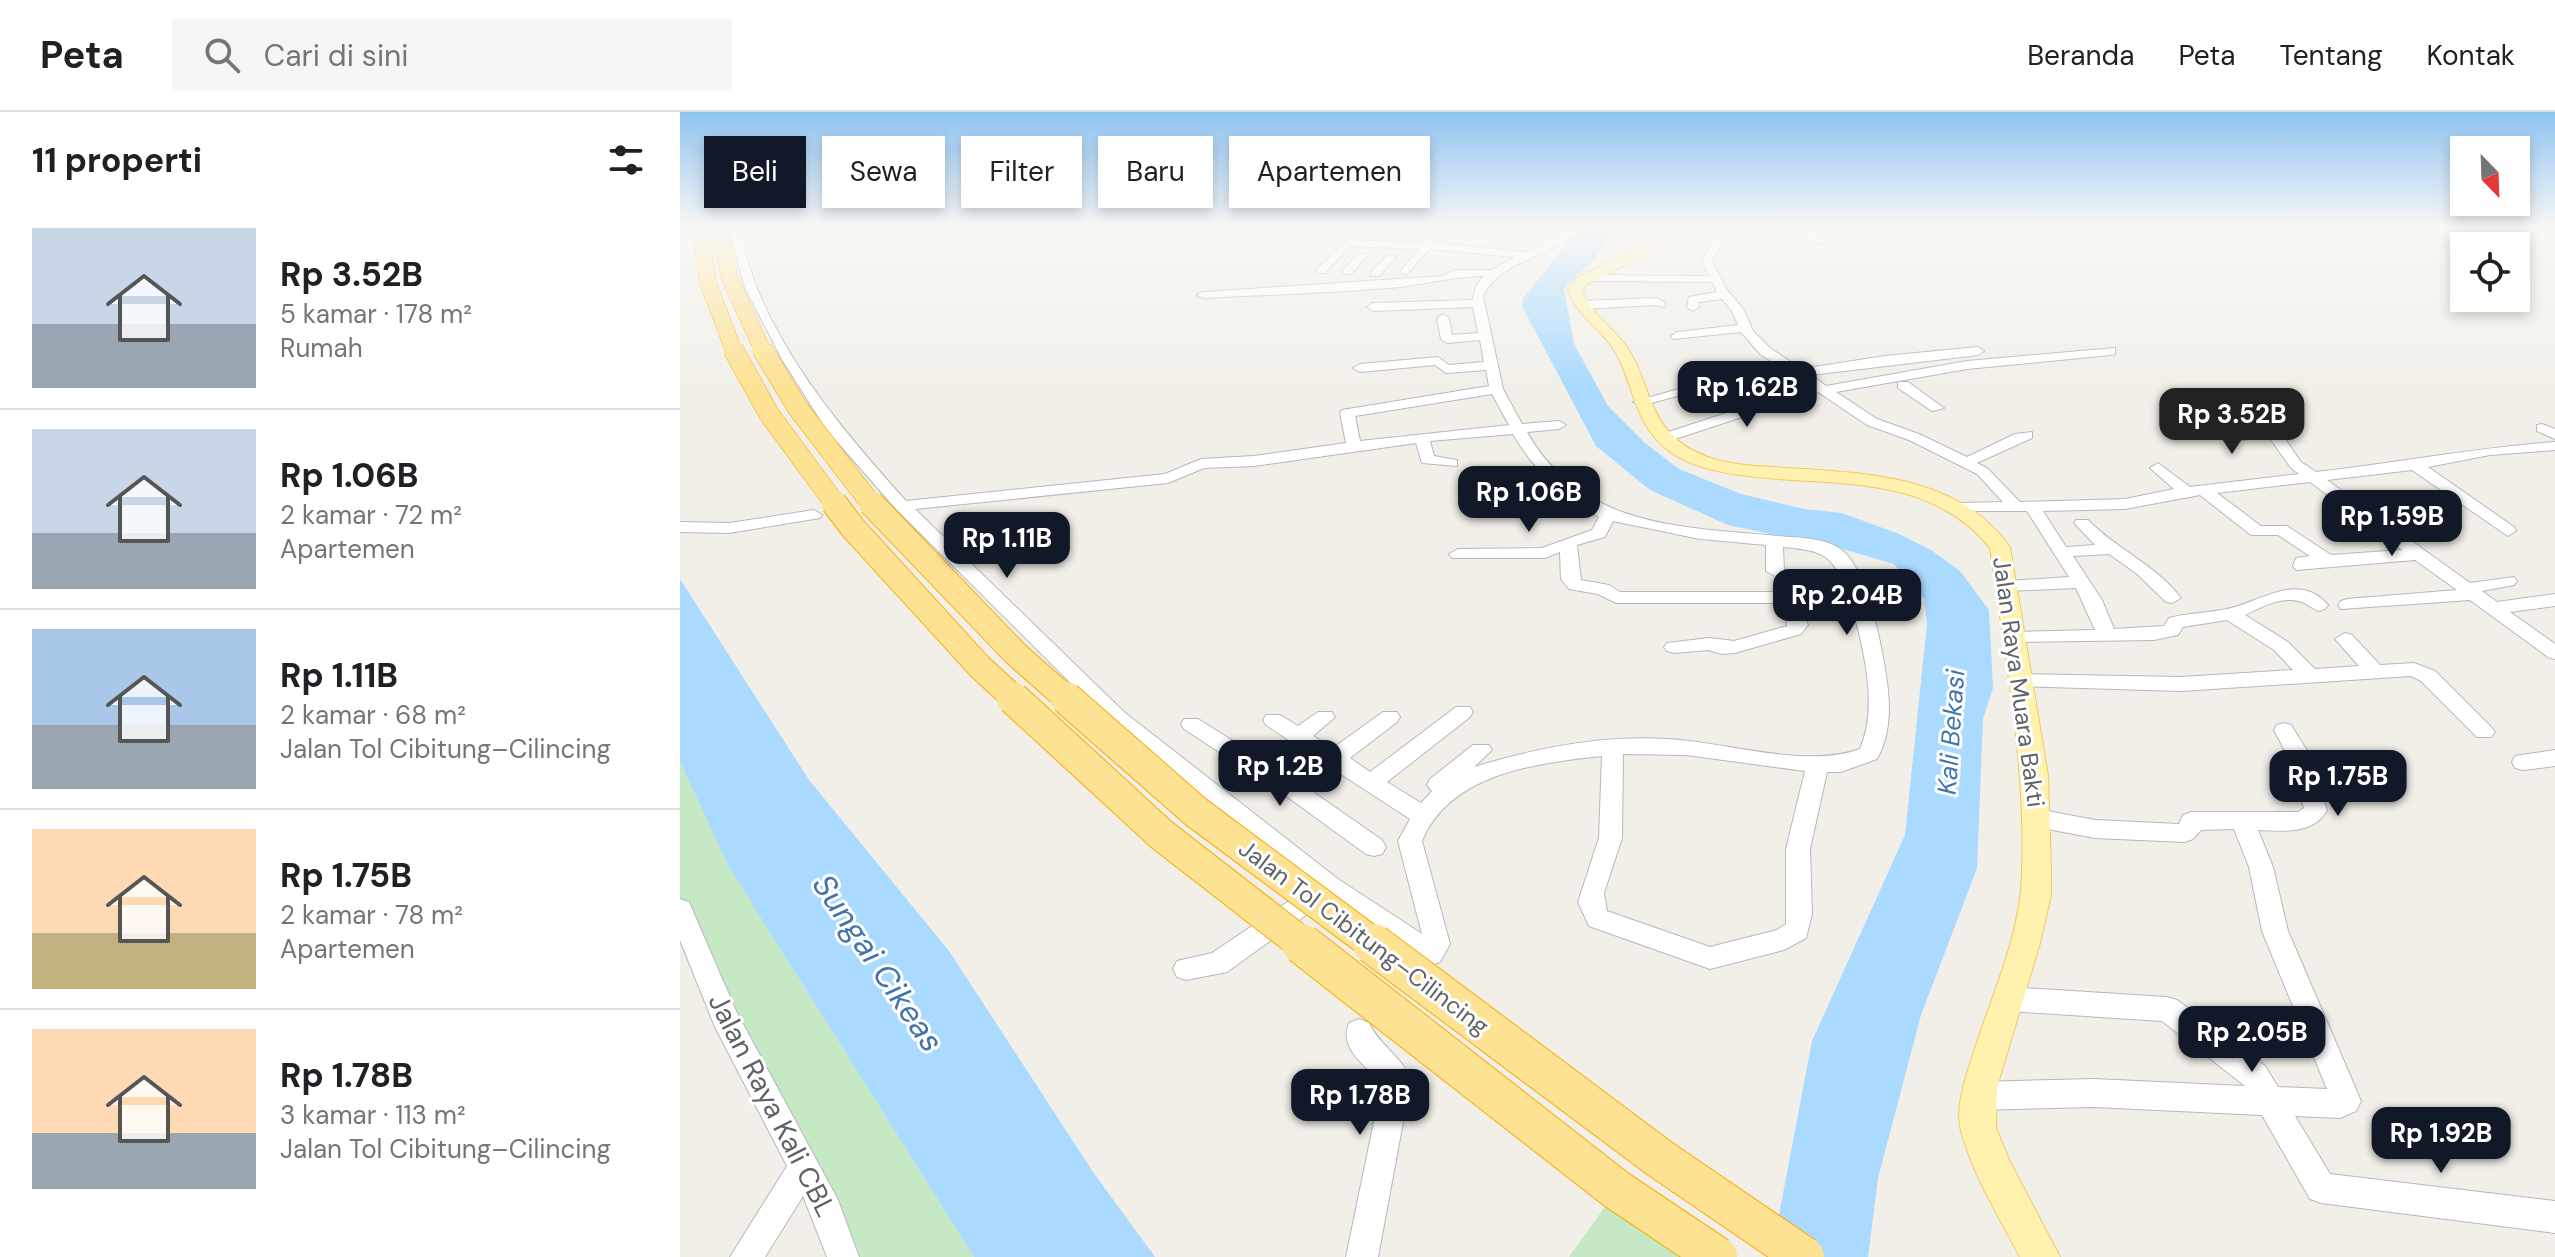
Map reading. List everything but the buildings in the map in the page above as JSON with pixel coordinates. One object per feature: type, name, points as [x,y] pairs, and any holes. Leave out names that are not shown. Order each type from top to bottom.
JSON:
[{"type":"highway","name":"Jalan Tol Cibitung–Cilincing","points":[[708,281],[729,342],[769,414],[853,528],[980,667],[1162,835],[1617,1190],[1717,1257]]},
{"type":"highway","name":"Jalan Tol Cibitung–Cilincing","points":[[731,281],[754,336],[797,407],[883,519],[1015,653],[1196,812],[1659,1158],[1804,1257]]},
{"type":"main road","points":[[1581,305],[1575,287],[1582,281]]},
{"type":"main road","name":"Jalan Raya Muara Bakti","points":[[1581,305],[1623,351],[1640,402],[1664,438],[1691,456],[1726,467],[1862,479],[1933,496],[1961,508],[1985,526],[1996,539],[2002,552],[2022,681],[2037,818],[2036,895],[1979,1096],[1978,1128],[1985,1151],[2041,1257]]},
{"type":"street","points":[[749,281],[789,361],[831,426],[902,506],[1117,717],[1329,886],[1434,949],[1411,851],[1416,812],[1481,750]]},
{"type":"street","points":[[1203,295],[1422,281]]},
{"type":"street","points":[[1466,281],[1487,300]]},
{"type":"street","points":[[1416,812],[1474,776],[1611,747],[1635,744],[1689,748],[1818,763],[1852,762],[1869,754],[1876,740],[1878,700],[1873,662],[1858,597],[1837,555],[1816,545],[1686,532],[1608,515],[1573,495],[1541,468],[1496,389],[1489,366],[1487,300],[1472,281]]},
{"type":"street","points":[[1487,300],[1440,322],[1449,340],[1487,300],[1504,281]]},
{"type":"street","points":[[1716,281],[1765,351],[1872,422],[1925,433],[1939,445],[1995,472],[2051,535],[2093,600],[2107,635]]},
{"type":"street","points":[[1449,285],[1487,300]]},
{"type":"street","points":[[1693,307],[1693,299],[1725,295]]},
{"type":"street","points":[[1373,307],[1487,300]]},
{"type":"street","points":[[1581,305],[1654,301],[1661,305]]},
{"type":"street","points":[[1677,336],[1746,328]]},
{"type":"street","points":[[1640,402],[1756,371],[1797,371],[2014,347]]},
{"type":"street","points":[[1664,438],[1822,388],[1967,365],[2110,351]]},
{"type":"street","points":[[1360,368],[1438,361],[1446,369],[1489,366]]},
{"type":"street","points":[[1861,382],[1877,390],[1965,373]]},
{"type":"street","points":[[1903,385],[1937,408]]},
{"type":"street","points":[[1354,446],[1347,413],[1496,389]]},
{"type":"street","points":[[2278,401],[2255,407],[2287,456],[2555,653]]},
{"type":"street","points":[[902,506],[1168,478],[1201,464],[1254,461],[1354,446],[1559,425]]},
{"type":"street","points":[[2191,431],[2211,429],[2230,437],[2270,432]]},
{"type":"street","points":[[1925,433],[1934,448],[1982,471],[2025,507]]},
{"type":"street","points":[[1973,459],[1993,452],[2003,443],[2027,435]]},
{"type":"street","points":[[1422,438],[1427,460],[1452,463]]},
{"type":"street","points":[[1961,508],[2125,504],[2311,475],[2415,465],[2490,451],[2555,446]]},
{"type":"street","points":[[1920,458],[1934,448]]},
{"type":"street","points":[[2415,465],[2508,531]]},
{"type":"street","points":[[2158,468],[2258,532],[2281,530],[2326,559]]},
{"type":"street","points":[[680,527],[729,528],[814,515]]},
{"type":"street","points":[[1458,554],[1535,554],[1599,533],[1608,515]]},
{"type":"street","points":[[2051,535],[2086,528],[2142,569],[2172,598]]},
{"type":"street","points":[[1568,542],[1570,579],[1575,585],[1603,589],[1616,598],[1858,597]]},
{"type":"street","points":[[1774,542],[1775,571]]},
{"type":"street","points":[[2062,552],[2113,549]]},
{"type":"street","points":[[2302,566],[2302,562],[2326,559],[2422,554]]},
{"type":"street","points":[[2347,605],[2471,591],[2508,581]]},
{"type":"street","points":[[2007,586],[2081,582]]},
{"type":"street","points":[[1674,647],[1735,647],[1794,630],[1799,625],[1790,596]]},
{"type":"street","points":[[2016,638],[2171,631],[2176,622],[2233,615],[2280,596],[2306,596],[2319,605]]},
{"type":"street","points":[[2495,608],[2555,600]]},
{"type":"street","points":[[2233,615],[2281,646],[2309,675]]},
{"type":"street","points":[[2345,639],[2375,671]]},
{"type":"street","points":[[2022,681],[2181,684],[2375,671],[2421,671],[2484,732]]},
{"type":"street","points":[[1371,783],[1463,712]]},
{"type":"street","points":[[1298,736],[1325,717]]},
{"type":"street","points":[[1290,787],[1390,717]]},
{"type":"street","points":[[1273,720],[1416,812]]},
{"type":"street","points":[[1191,724],[1290,787],[1374,847]]},
{"type":"street","points":[[2037,818],[2095,829],[2185,833],[2190,829],[2191,821],[2196,819],[2300,821],[2311,817],[2316,810],[2295,749],[2284,730]]},
{"type":"street","points":[[1611,747],[1615,763],[1609,849],[1594,884],[1590,907],[1593,914],[1598,919],[1710,958],[1784,939],[1797,930],[1800,915],[1796,894],[1797,857],[1818,763]]},
{"type":"street","points":[[2523,762],[2555,758]]},
{"type":"street","points":[[1979,1096],[2094,1093],[2340,1104],[2346,1101],[2275,931],[2261,867],[2242,820]]},
{"type":"street","points":[[1186,969],[1218,964],[1329,886]]},
{"type":"street","name":"Jalan Raya Kali CBL","points":[[680,909],[725,1018],[827,1211],[843,1257]]},
{"type":"street","points":[[2008,999],[2167,1009],[2255,1076],[2321,1188],[2555,1217]]},
{"type":"street","points":[[1359,1032],[1361,1042],[1397,1079],[1362,1257]]},
{"type":"street","points":[[746,1257],[803,1168]]},
{"type":"green space","points":[[680,761],[783,953],[974,1257],[840,1257],[680,909]]},
{"type":"green space","points":[[1617,1190],[1717,1257],[1569,1257]]},
{"type":"water","name":"Kali Bekasi","points":[[1536,281],[1572,281],[1564,289],[1574,344],[1608,406],[1645,443],[1679,469],[1741,494],[1804,509],[1842,513],[1899,534],[1931,550],[1960,571],[1989,610],[1993,688],[1983,719],[1977,868],[1921,1015],[1878,1178],[1868,1257],[1771,1257],[1812,1041],[1905,835],[1927,624],[1924,599],[1894,564],[1839,548],[1728,525],[1650,490],[1596,446],[1522,306],[1523,298]]},
{"type":"water","name":"Sungai Cikeas","points":[[680,579],[809,780],[949,951],[1093,1172],[1155,1257],[974,1257],[729,867],[680,761]]}]
